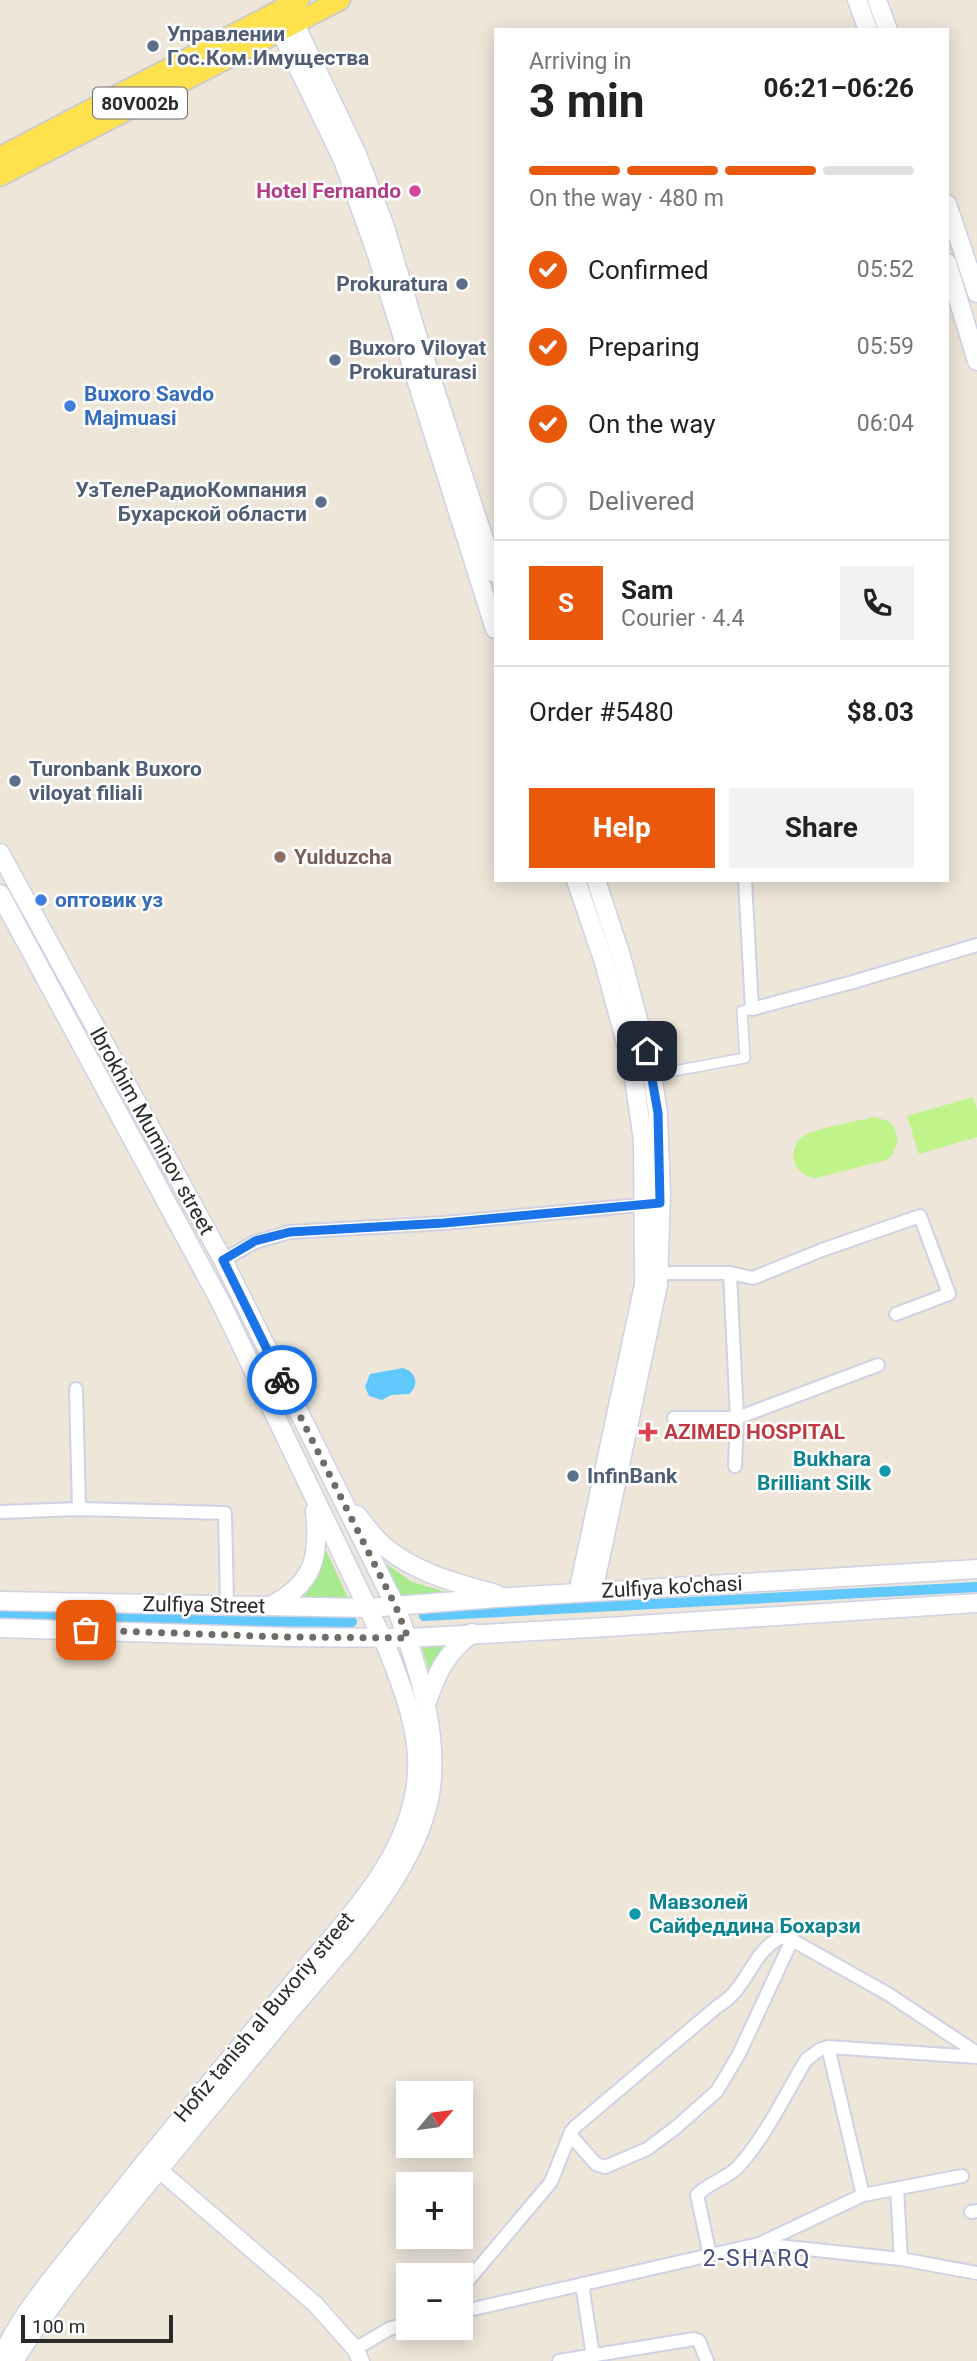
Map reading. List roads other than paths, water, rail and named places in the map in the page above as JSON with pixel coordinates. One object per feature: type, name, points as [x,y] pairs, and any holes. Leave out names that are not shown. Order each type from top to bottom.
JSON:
[{"type":"main road","points":[[340,0],[283,11],[356,152],[384,224],[494,625]]},
{"type":"main road","points":[[857,0],[866,28]]},
{"type":"main road","points":[[877,0],[887,28]]},
{"type":"main road","name":"80V002b","points":[[0,157],[283,11]]},
{"type":"main road","name":"80V002b","points":[[0,176],[283,11]]},
{"type":"main road","points":[[949,210],[977,293]]},
{"type":"main road","points":[[949,270],[977,361]]},
{"type":"main road","points":[[457,483],[494,571]]},
{"type":"main road","name":"Ibrokhim Muminov street","points":[[0,853],[223,1260],[396,1607],[408,1638]]},
{"type":"main road","points":[[577,882],[604,962],[632,1065],[651,1204],[654,1281],[586,1592]]},
{"type":"main road","points":[[597,882],[621,956],[652,1074],[658,1113],[651,1204]]},
{"type":"main road","name":"Ibrokhim Muminov street","points":[[0,894],[221,1303],[382,1638]]},
{"type":"main road","points":[[221,1303],[240,1294]]},
{"type":"main road","points":[[338,1493],[384,1546],[412,1567],[442,1580],[510,1597]]},
{"type":"main road","points":[[270,1606],[288,1597],[314,1563],[318,1536],[314,1497]]},
{"type":"main road","name":"Zulfiya ko'chasi","points":[[367,1608],[586,1592],[977,1570]]},
{"type":"main road","name":"Zulfiya Street","points":[[0,1601],[367,1608]]},
{"type":"main road","name":"Zulfiya ko'chasi","points":[[382,1638],[608,1628],[977,1603]]},
{"type":"main road","name":"Zulfiya Street","points":[[0,1628],[382,1638]]},
{"type":"main road","points":[[426,1704],[437,1674],[449,1653],[472,1633]]},
{"type":"main road","name":"Hofiz tanish al Buxoriy street","points":[[14,2361],[37,2323],[152,2164],[345,1921],[385,1867],[399,1841],[415,1792],[417,1755],[407,1697],[382,1638]]},
{"type":"main road","name":"Hofiz tanish al Buxoriy street","points":[[0,2360],[35,2301],[357,1931],[407,1861],[428,1806],[432,1775],[426,1704],[408,1638]]},
{"type":"street","points":[[745,882],[752,1009]]},
{"type":"street","points":[[652,1074],[745,1058],[742,1010],[853,982],[977,945]]},
{"type":"street","points":[[223,1260],[255,1241],[290,1232],[444,1223],[651,1204]]},
{"type":"street","points":[[654,1281],[730,1272],[753,1278],[822,1250],[920,1216],[949,1294],[896,1314]]},
{"type":"street","points":[[730,1272],[737,1419],[734,1466]]},
{"type":"street","points":[[674,1418],[737,1419],[878,1365]]},
{"type":"street","points":[[76,1389],[79,1509]]},
{"type":"street","points":[[0,1512],[79,1509],[225,1513],[227,1604]]},
{"type":"street","points":[[473,2275],[551,2182],[572,2132],[718,2006],[735,1995],[765,1948],[782,1937],[888,1994],[977,2055]]},
{"type":"street","points":[[572,2132],[573,2138],[596,2164],[605,2167],[647,2149],[718,2091],[792,1940]]},
{"type":"street","points":[[710,2255],[697,2195],[737,2168],[754,2146],[806,2060],[819,2050],[828,2047],[977,2055]]},
{"type":"street","points":[[828,2047],[863,2194]]},
{"type":"street","points":[[152,2164],[315,2304],[358,2355],[389,2329],[396,2327]]},
{"type":"street","points":[[473,2309],[759,2244],[863,2194],[961,2176]]},
{"type":"street","points":[[897,2189],[901,2259]]},
{"type":"street","points":[[759,2244],[901,2259],[977,2273]]},
{"type":"street","points":[[582,2284],[593,2356]]},
{"type":"street","points":[[559,2361],[694,2339],[702,2346],[707,2361]]},
{"type":"water","points":[[403,1368],[411,1372],[415,1379],[415,1387],[409,1394],[391,1395],[382,1400],[369,1396],[365,1387],[370,1374]]},
{"type":"waterway","points":[[424,1616],[977,1587]]},
{"type":"waterway","points":[[0,1613],[223,1621],[352,1622]]},
{"type":"place","name":"Управлении Гос.Ком.Имущества","points":[[153,46]]},
{"type":"place","name":"Hotel Fernando","points":[[415,191]]},
{"type":"place","name":"Prokuratura","points":[[462,284]]},
{"type":"place","name":"Buxoro Viloyat Prokuraturasi","points":[[335,360]]},
{"type":"place","name":"Buxoro Savdo Majmuasi","points":[[70,406]]},
{"type":"place","name":"УзТелеРадиоКомпания Бухарской области","points":[[321,502]]},
{"type":"place","name":"Turonbank Buxoro viloyat filiali","points":[[15,781]]},
{"type":"place","name":"Yulduzcha","points":[[280,857]]},
{"type":"place","name":"оптовик уз","points":[[41,900]]},
{"type":"place","name":"AZIMED HOSPITAL","points":[[648,1432]]},
{"type":"place","name":"Bukhara Brilliant Silk","points":[[885,1471]]},
{"type":"place","name":"InfinBank","points":[[573,1476]]},
{"type":"place","name":"Мавзолей Сайфеддина Бохарзи","points":[[635,1914]]},
{"type":"district","name":"2-SHARQ","points":[[757,2258]]}]
